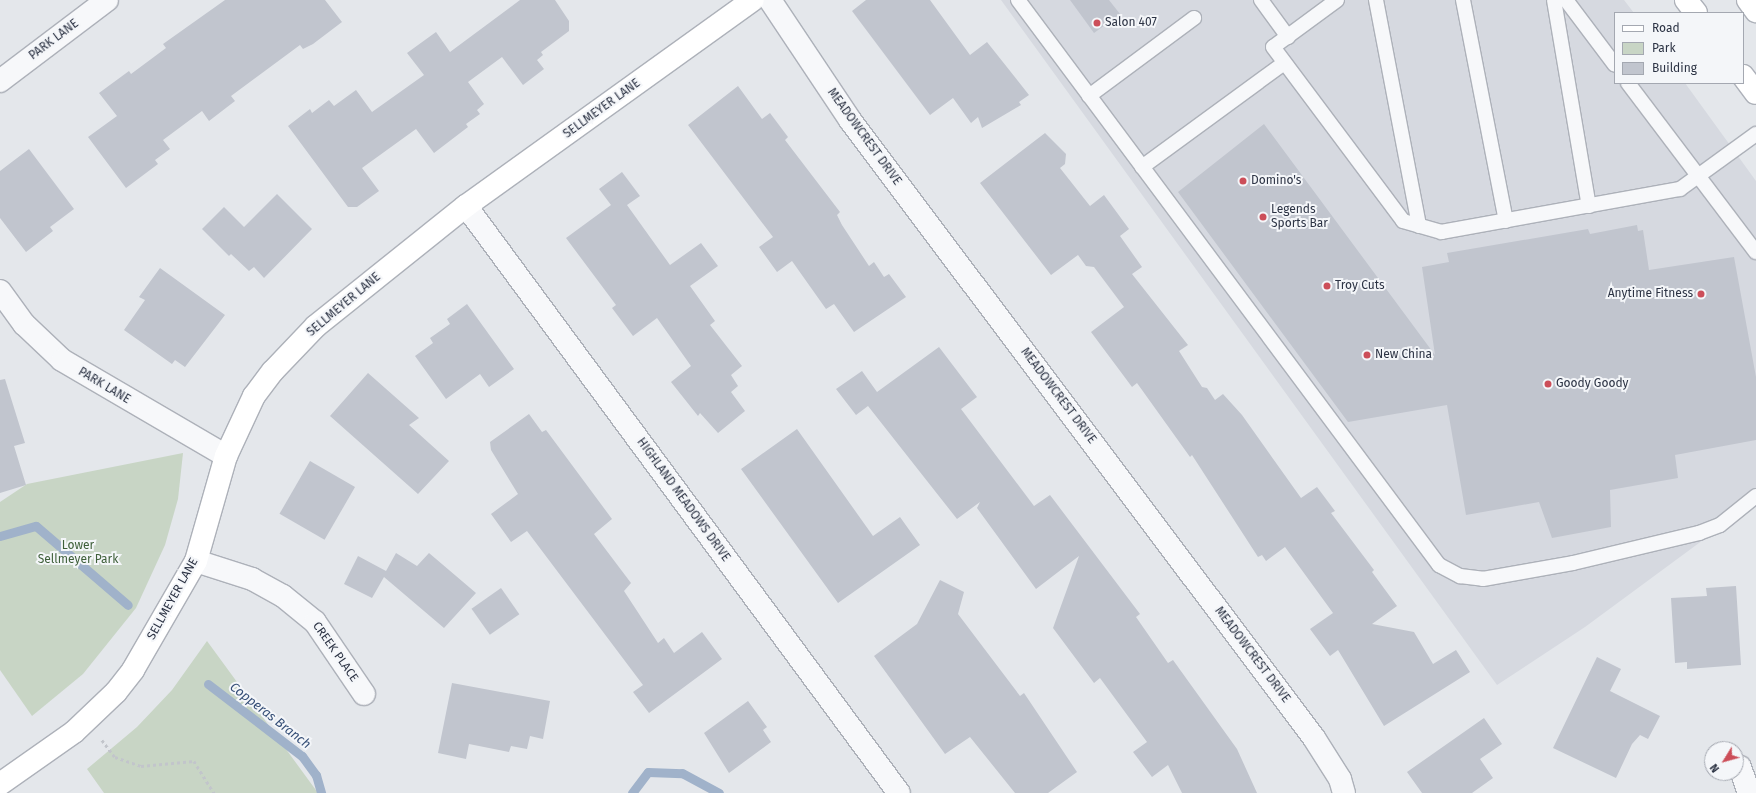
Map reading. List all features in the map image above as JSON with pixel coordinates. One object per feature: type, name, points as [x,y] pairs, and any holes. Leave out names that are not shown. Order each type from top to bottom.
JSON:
[{"type":"street","name":"PARK LANE","points":[[0,81],[107,0]]},
{"type":"street","name":"SELLMEYER LANE","points":[[0,784],[86,721],[116,692],[133,670],[196,561],[226,456],[254,396],[273,370],[316,326],[466,206],[753,0]]},
{"type":"street","name":"MEADOWCREST DRIVE","points":[[770,0],[850,120],[1314,738],[1340,779],[1344,793]]},
{"type":"street","points":[[1686,0],[1695,12]]},
{"type":"street","points":[[1748,0],[1756,11]]},
{"type":"street","points":[[1744,77],[1756,93]]},
{"type":"street","name":"HIGHLAND MEADOWS DRIVE","points":[[466,206],[899,793]]},
{"type":"street","name":"PARK LANE","points":[[0,291],[24,324],[62,360],[226,456]]},
{"type":"street","name":"CREEK PLACE","points":[[196,561],[252,579],[283,596],[315,622],[364,694]]},
{"type":"street","points":[[1744,779],[1749,793]]},
{"type":"lane","points":[[1018,0],[1417,538],[1439,565],[1460,576],[1483,579],[1573,563],[1699,533],[1720,525],[1756,496]]},
{"type":"lane","points":[[1261,0],[1288,37]]},
{"type":"lane","points":[[1337,0],[1273,48],[1403,221],[1441,232],[1680,189],[1756,134]]},
{"type":"lane","points":[[1376,0],[1419,226]]},
{"type":"lane","points":[[1462,0],[1506,220]]},
{"type":"lane","points":[[1554,0],[1589,206]]},
{"type":"lane","points":[[1566,0],[1614,64]]},
{"type":"lane","points":[[1089,96],[1194,18]]},
{"type":"lane","points":[[1142,167],[1284,63]]},
{"type":"lane","points":[[1629,84],[1756,252]]},
{"type":"path","points":[[86,721],[115,757],[141,766],[194,762],[214,793]]},
{"type":"shaded area","points":[[1001,0],[1624,0],[1633,12],[1614,12],[1614,84],[1686,84],[1756,181],[1756,501],[1585,627],[1497,685]]},
{"type":"green space","name":"Lower Sellmeyer Park","points":[[183,453],[178,499],[165,545],[136,608],[83,674],[32,716],[0,670],[0,502],[27,484]]},
{"type":"green space","points":[[207,641],[318,793],[104,793],[87,769],[137,727],[172,690]]},
{"type":"building","points":[[225,0],[325,0],[342,22],[313,44],[303,49],[300,45],[231,96],[235,101],[209,121],[202,111],[163,140],[170,149],[155,160],[158,164],[126,188],[88,137],[117,116],[99,93],[129,71],[131,74],[166,48],[163,44]]},
{"type":"building","points":[[520,0],[555,0],[569,21],[569,31],[541,52],[543,55],[537,60],[544,69],[523,85],[502,57],[468,82],[484,104],[477,110],[480,114],[466,124],[468,127],[434,153],[416,129],[362,168],[379,191],[357,207],[348,207],[288,126],[310,109],[312,113],[329,100],[334,106],[356,90],[372,112],[424,75],[407,53],[436,32],[450,52]]},
{"type":"building","points":[[866,0],[930,0],[970,55],[987,42],[1029,95],[1019,102],[1021,105],[982,128],[978,117],[971,123],[953,98],[930,115],[852,11]]},
{"type":"building","name":"Salon 407","points":[[1070,0],[1109,0],[1120,14],[1094,33]]},
{"type":"building","points":[[738,86],[762,119],[770,113],[788,137],[785,140],[840,212],[837,215],[842,225],[869,266],[874,262],[884,277],[889,274],[906,297],[854,332],[834,304],[826,309],[792,261],[777,272],[759,247],[773,237],[688,125]]},
{"type":"building","points":[[1264,124],[1435,355],[1422,267],[1449,262],[1447,253],[1588,229],[1590,234],[1637,225],[1638,231],[1643,230],[1649,270],[1734,257],[1756,377],[1756,440],[1675,455],[1678,478],[1610,490],[1611,527],[1552,538],[1539,502],[1466,515],[1447,405],[1348,422],[1178,192]]},
{"type":"building","points":[[1045,133],[1066,154],[1065,164],[1060,168],[1090,206],[1104,195],[1129,229],[1120,236],[1142,267],[1132,274],[1188,345],[1179,351],[1202,387],[1207,388],[1215,400],[1223,394],[1242,415],[1301,498],[1317,487],[1335,511],[1331,513],[1374,570],[1372,572],[1397,606],[1372,624],[1414,632],[1433,664],[1456,650],[1470,672],[1384,726],[1338,650],[1330,656],[1310,629],[1333,613],[1285,547],[1266,561],[1262,555],[1258,557],[1192,455],[1190,457],[1137,383],[1132,387],[1091,332],[1124,307],[1094,267],[1086,266],[1078,255],[1051,275],[980,183]]},
{"type":"building","points":[[29,149],[74,209],[50,227],[53,231],[26,252],[0,218],[0,171]]},
{"type":"building","points":[[622,172],[640,196],[627,205],[670,265],[701,243],[718,266],[690,286],[715,321],[710,325],[742,366],[731,375],[738,386],[731,392],[745,411],[718,433],[700,413],[698,416],[671,382],[691,366],[657,318],[633,336],[612,308],[616,305],[566,238],[611,205],[599,189]]},
{"type":"building","points":[[277,194],[312,229],[264,278],[254,267],[249,271],[231,254],[229,256],[202,229],[224,207],[244,227]]},
{"type":"building","points":[[160,268],[225,315],[185,367],[175,360],[172,364],[124,330],[145,300],[139,297]]},
{"type":"building","points":[[467,304],[514,369],[489,387],[480,374],[446,399],[415,356],[433,343],[430,338],[450,324],[447,319]]},
{"type":"building","points":[[939,347],[977,397],[961,409],[1034,506],[1050,495],[1140,614],[1136,617],[1168,663],[1173,660],[1237,749],[1257,793],[1182,793],[1168,765],[1152,777],[1133,752],[1147,742],[1100,678],[1094,683],[1053,628],[1079,556],[1036,589],[977,508],[980,502],[957,519],[868,406],[856,415],[836,389],[862,371],[877,392]]},
{"type":"building","points":[[368,373],[419,418],[409,425],[449,461],[418,494],[330,416]]},
{"type":"building","points":[[5,379],[25,443],[14,446],[26,485],[0,493],[0,380]]},
{"type":"building","points":[[529,414],[542,432],[546,430],[612,519],[594,534],[631,583],[624,591],[658,643],[664,638],[674,653],[702,632],[722,659],[649,713],[633,692],[643,685],[527,531],[511,542],[491,514],[518,494],[491,450],[490,442]]},
{"type":"building","points":[[797,429],[873,536],[900,517],[920,545],[838,603],[741,469]]},
{"type":"building","points":[[310,461],[355,487],[325,540],[280,514]]},
{"type":"building","points":[[396,553],[417,566],[429,553],[476,593],[444,628],[384,577],[372,598],[344,584],[358,556],[386,571]]},
{"type":"building","points":[[940,580],[964,592],[958,614],[1020,696],[1024,693],[1077,772],[1048,793],[1015,793],[970,737],[945,754],[874,656],[917,624]]},
{"type":"building","points":[[1736,586],[1741,665],[1687,669],[1687,662],[1675,663],[1671,598],[1707,596],[1706,588]]},
{"type":"building","points":[[501,588],[519,614],[490,635],[472,609]]},
{"type":"building","points":[[1597,657],[1621,669],[1610,691],[1660,716],[1648,739],[1640,735],[1632,744],[1616,778],[1553,748]]},
{"type":"building","points":[[452,683],[550,701],[543,739],[530,736],[527,749],[511,746],[509,752],[469,744],[466,759],[438,753]]},
{"type":"building","points":[[748,701],[767,727],[763,730],[771,742],[729,773],[704,733]]},
{"type":"building","points":[[1484,718],[1502,744],[1480,759],[1493,778],[1472,793],[1422,793],[1407,772]]},
{"type":"waterway","name":"Copperas Branch","points":[[0,536],[36,526],[128,605]]},
{"type":"waterway","name":"Copperas Branch","points":[[208,684],[302,756],[316,775],[321,793]]},
{"type":"waterway","name":"Copperas Branch","points":[[632,793],[648,772],[682,773],[719,793]]},
{"type":"place","name":"Salon 407","points":[[1097,23]]},
{"type":"place","name":"Domino's","points":[[1243,181]]},
{"type":"place","name":"Legends Sports Bar","points":[[1263,217]]},
{"type":"place","name":"Troy Cuts","points":[[1327,286]]},
{"type":"place","name":"Anytime Fitness","points":[[1701,294]]},
{"type":"place","name":"New China","points":[[1367,355]]},
{"type":"place","name":"Goody Goody","points":[[1548,384]]}]
